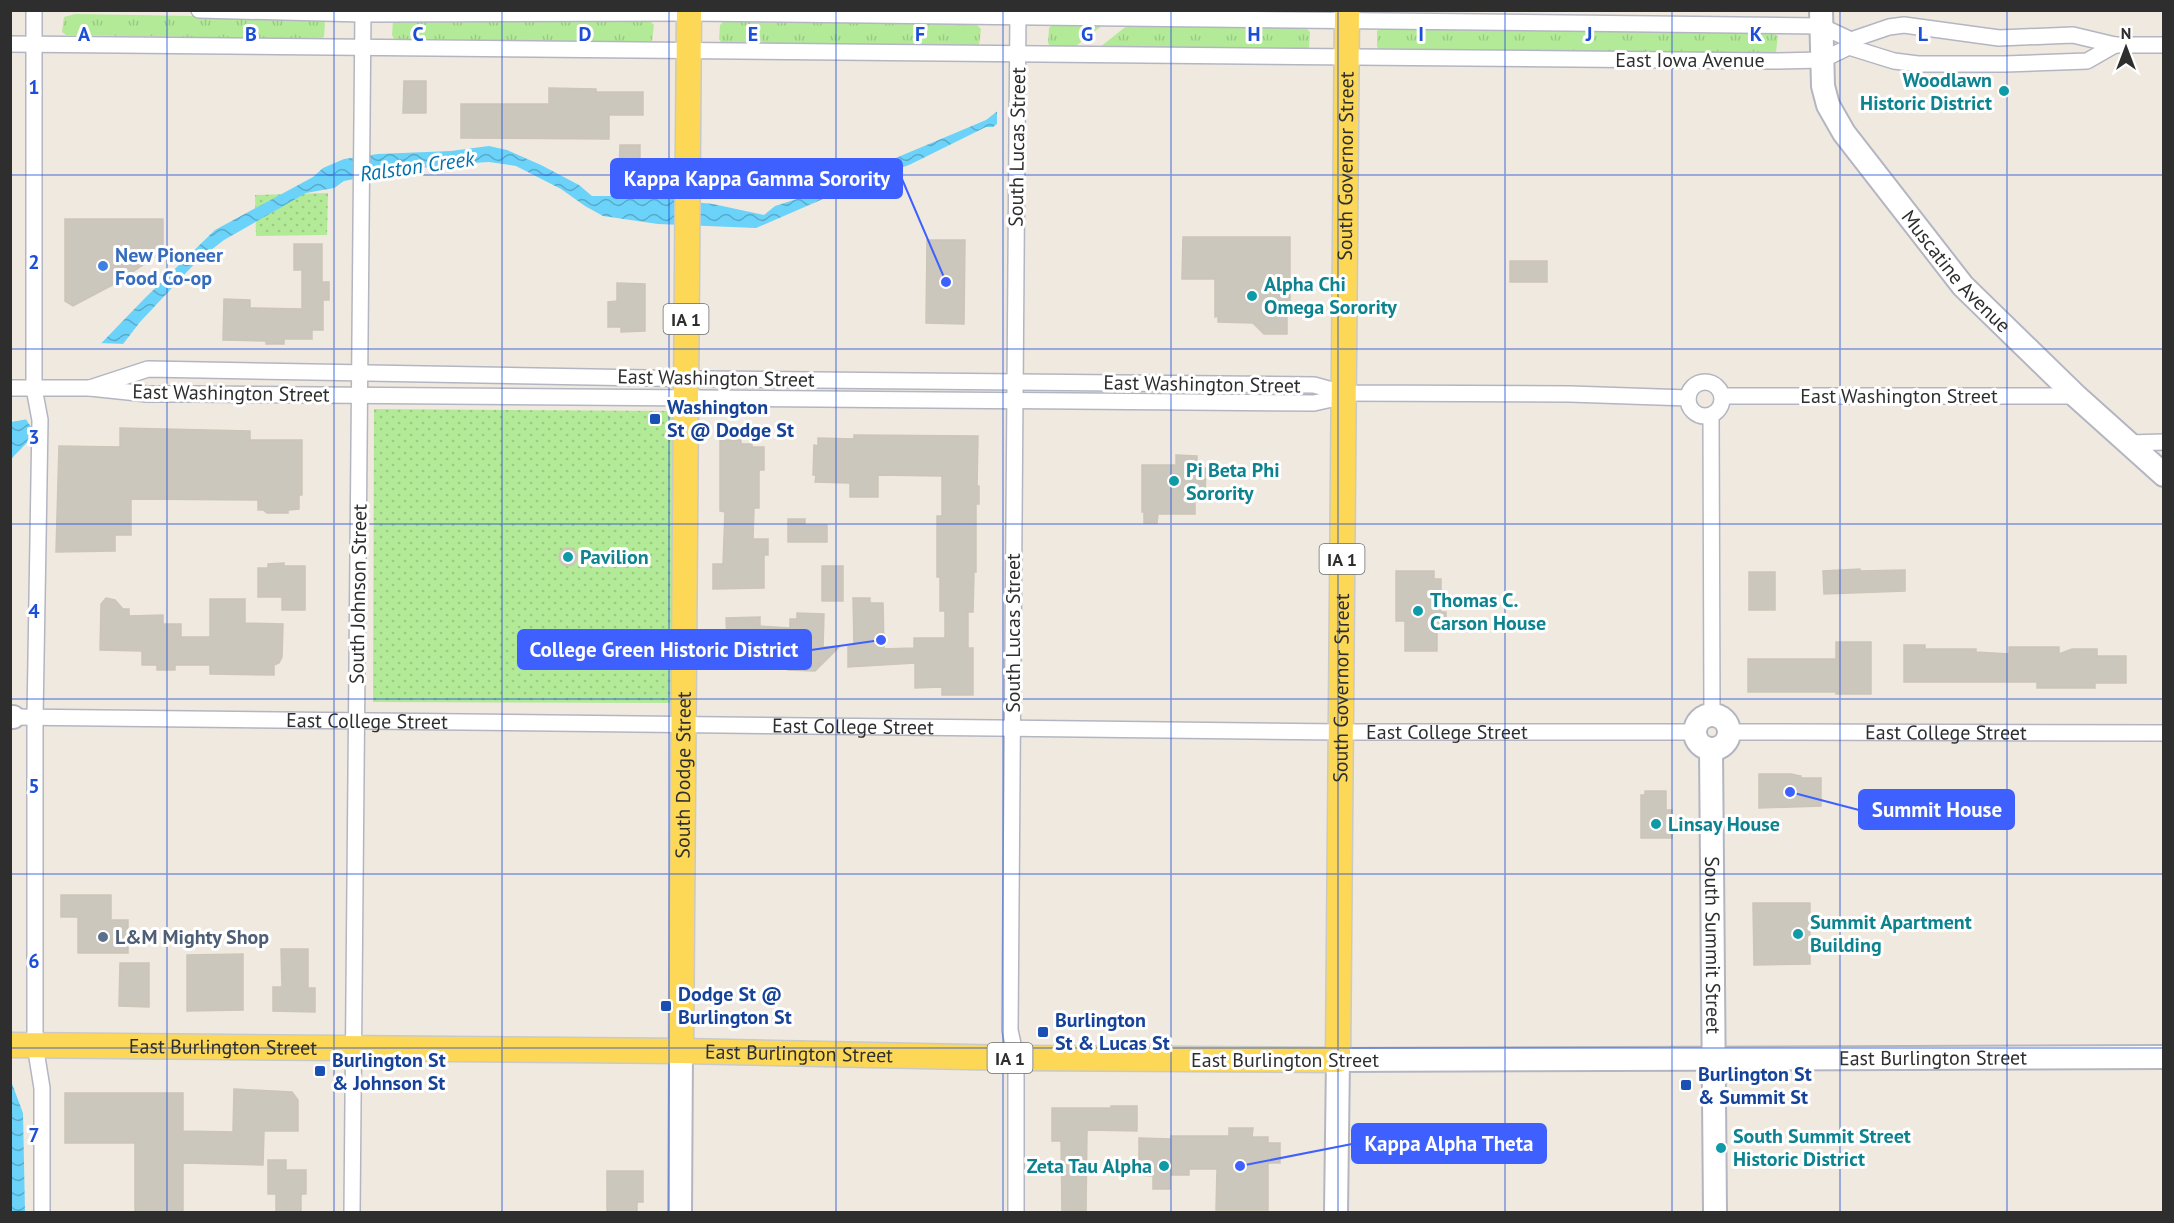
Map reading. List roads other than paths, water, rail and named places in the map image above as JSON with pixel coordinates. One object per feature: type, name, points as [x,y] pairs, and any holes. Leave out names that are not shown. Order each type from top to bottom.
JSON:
[{"type":"main road","name":"IA 1","points":[[689,12],[689,50]]},
{"type":"main road","name":"IA 1","points":[[1346,58],[1347,15]]},
{"type":"main road","name":"South Dodge Street","points":[[681,1051],[689,50]]},
{"type":"main road","name":"South Governor Street","points":[[1338,1060],[1346,58]]},
{"type":"main road","name":"East Burlington Street","points":[[20,1045],[1338,1060]]},
{"type":"street","points":[[34,10],[34,388],[40,420],[40,440],[20,718],[20,1045],[42,1088],[42,1212]]},
{"type":"street","name":"East Iowa Avenue","points":[[199,10],[1821,18]]},
{"type":"street","name":"South Johnson Street","points":[[352,1212],[363,12]]},
{"type":"street","name":"South Lucas Street","points":[[1016,1212],[1016,1058],[1010,1030],[1018,14]]},
{"type":"street","points":[[1821,18],[1851,40],[1889,27],[1904,25],[1999,38],[2073,35],[2115,45],[2163,45]]},
{"type":"street","name":"Muscatine Avenue","points":[[1821,18],[1823,86],[1828,105],[1844,133],[1962,286],[2076,396],[2163,475]]},
{"type":"street","name":"East Iowa Avenue","points":[[10,44],[1346,58],[1822,60]]},
{"type":"street","points":[[1822,60],[1849,48],[1894,61],[1918,64],[2057,63],[2086,61],[2115,45]]},
{"type":"street","name":"East Washington Street","points":[[90,388],[148,369],[360,372],[687,388],[1014,399],[1314,403],[1332,399],[1343,393]]},
{"type":"street","points":[[1706,381],[1716,386],[1722,396],[1719,409],[1711,415],[1695,413],[1689,405],[1688,398],[1691,389],[1706,381]]},
{"type":"street","name":"East Washington Street","points":[[10,388],[90,388],[147,394],[360,396],[1015,382],[1314,386],[1343,393],[1558,393],[1688,398]]},
{"type":"street","name":"East Washington Street","points":[[1722,396],[2076,396]]},
{"type":"street","points":[[1711,415],[1712,716]]},
{"type":"street","points":[[2129,443],[2163,442]]},
{"type":"street","points":[[1712,716],[1727,724],[1728,732],[1722,746],[1711,749],[1697,741],[1695,732],[1699,721],[1712,716]]},
{"type":"street","name":"East College Street","points":[[20,718],[1340,732],[1695,732]]},
{"type":"street","name":"East College Street","points":[[1728,732],[2163,733]]},
{"type":"street","name":"South Summit Street","points":[[1711,749],[1715,1212]]},
{"type":"street","name":"South Dodge Street","points":[[680,1212],[681,1051]]},
{"type":"street","name":"East Burlington Street","points":[[1338,1060],[2163,1057]]},
{"type":"street","name":"South Governor Street","points":[[1336,1212],[1338,1060]]},
{"type":"water","name":"Ralston Creek","points":[[1127,11],[1144,11],[993,127],[986,127],[909,165],[869,179],[756,228],[658,224],[603,216],[561,189],[516,166],[489,162],[390,172],[344,181],[334,188],[306,193],[224,240],[199,259],[140,322],[120,348],[11,459],[11,422],[28,419],[145,298],[215,230],[313,177],[323,168],[344,159],[378,154],[451,151],[489,146],[507,150],[541,165],[579,185],[592,196],[666,196],[764,215],[775,206],[803,197],[986,120]]},
{"type":"water","points":[[10,1072],[23,1113],[25,1212],[12,1212],[11,1207]]},
{"type":"place","name":"Woodlawn Historic District","points":[[2004,91]]},
{"type":"place","name":"New Pioneer Food Co-op","points":[[103,266]]},
{"type":"place","name":"Kappa Kappa Gamma Sorority","points":[[946,282]]},
{"type":"place","name":"Alpha Chi Omega Sorority","points":[[1252,296]]},
{"type":"place","name":"Washington St @ Dodge St","points":[[655,419]]},
{"type":"place","name":"Pi Beta Phi Sorority","points":[[1174,481]]},
{"type":"place","name":"Pavilion","points":[[568,557]]},
{"type":"place","name":"Thomas C. Carson House","points":[[1418,611]]},
{"type":"place","name":"College Green Historic District","points":[[881,640]]},
{"type":"place","name":"Summit House","points":[[1790,792]]},
{"type":"place","name":"Linsay House","points":[[1656,824]]},
{"type":"place","name":"Summit Apartment Building","points":[[1798,934]]},
{"type":"place","name":"L&M Mighty Shop","points":[[103,937]]},
{"type":"place","name":"Dodge St @ Burlington St","points":[[666,1006]]},
{"type":"place","name":"Burlington St & Lucas St","points":[[1043,1032]]},
{"type":"place","name":"Burlington St & Johnson St","points":[[320,1071]]},
{"type":"place","name":"Burlington St & Summit St","points":[[1686,1085]]},
{"type":"place","name":"South Summit Street Historic District","points":[[1721,1148]]},
{"type":"place","name":"Zeta Tau Alpha","points":[[1164,1166]]},
{"type":"place","name":"Kappa Alpha Theta","points":[[1240,1166]]}]
